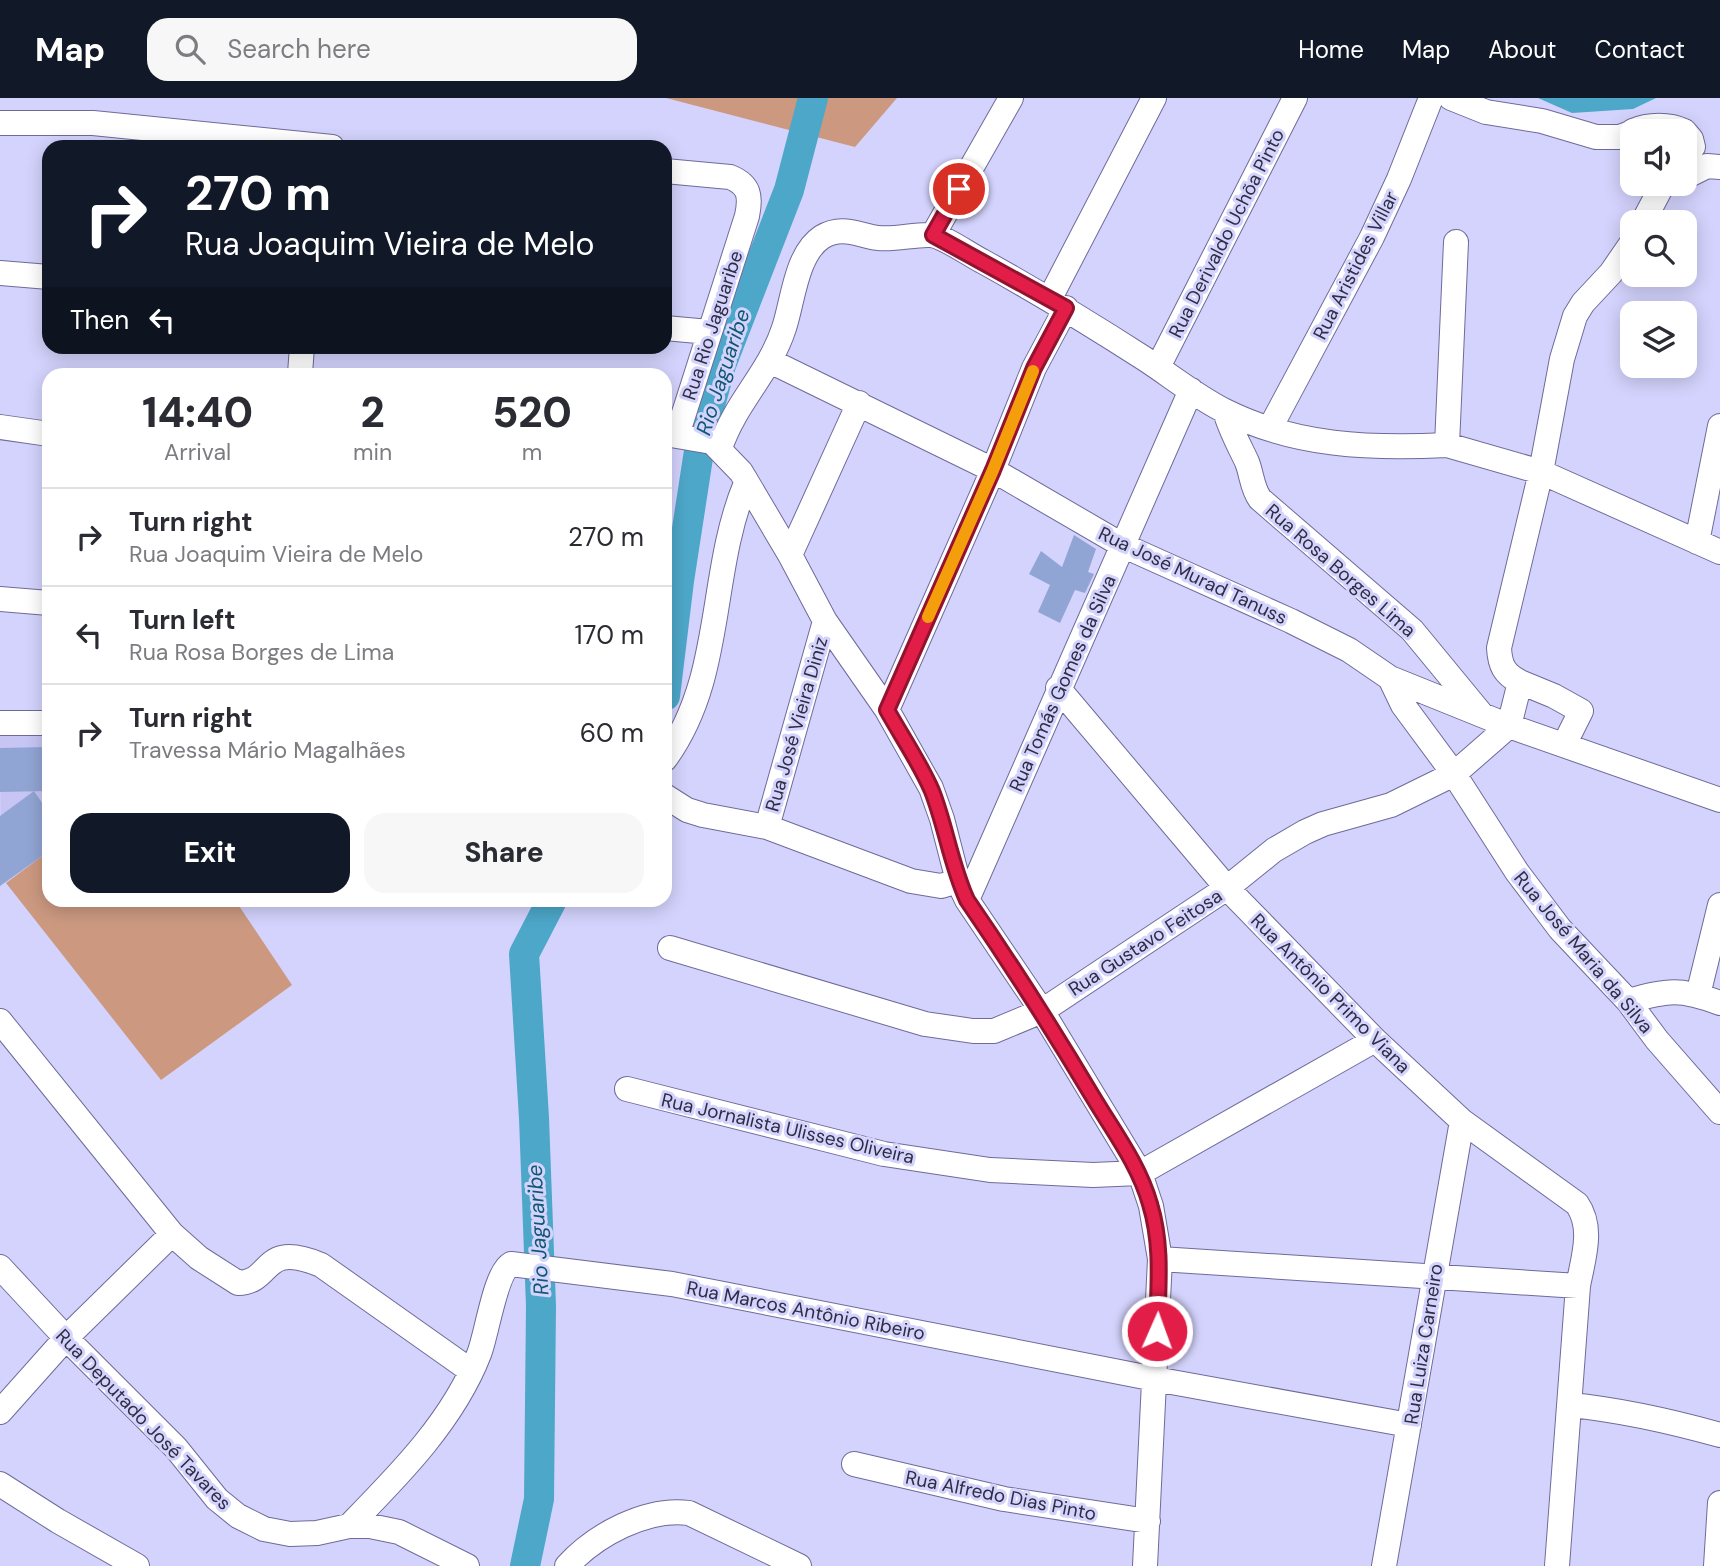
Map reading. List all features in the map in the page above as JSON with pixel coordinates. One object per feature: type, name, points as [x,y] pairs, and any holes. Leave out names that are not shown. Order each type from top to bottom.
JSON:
[{"type":"street","points":[[933,235],[1011,98]]},
{"type":"street","points":[[887,710],[993,470],[1058,303],[1154,98]]},
{"type":"street","name":"Rua Derivaldo Uchõa Pinto","points":[[1158,368],[1294,98]]},
{"type":"street","name":"Rua Aristides Villar","points":[[1270,428],[1372,237],[1399,179],[1431,98]]},
{"type":"street","points":[[1451,98],[1486,112],[1534,120],[1596,137],[1620,137]]},
{"type":"street","points":[[0,124],[93,123],[255,140]]},
{"type":"street","points":[[1697,171],[1707,166],[1720,167]]},
{"type":"street","name":"Rua Rio Jaguaribe","points":[[672,172],[730,177],[740,181],[749,194],[747,216],[676,435]]},
{"type":"street","points":[[716,445],[737,408],[770,361],[784,328],[800,268],[811,248],[822,237],[851,230],[879,238],[933,235],[1058,303],[1225,411],[1306,439],[1390,448],[1447,445],[1541,472],[1720,552]]},
{"type":"street","points":[[1447,445],[1455,242]]},
{"type":"street","points":[[1564,745],[1581,711],[1520,682],[1504,671],[1499,648],[1541,472],[1559,373],[1576,316],[1583,303],[1620,260]]},
{"type":"street","points":[[0,273],[42,276]]},
{"type":"street","points":[[672,329],[709,332]]},
{"type":"street","name":"Rua José Murad Tanuss","points":[[770,361],[993,470],[1122,545],[1349,650],[1390,678],[1509,726],[1720,800]]},
{"type":"street","name":"Rua Tomás Gomes da Silva","points":[[963,890],[1058,688],[1191,390]]},
{"type":"street","points":[[790,555],[859,403]]},
{"type":"street","name":"Rua Rosa Borges Lima","points":[[1225,411],[1260,499],[1412,630],[1483,716]]},
{"type":"street","points":[[1697,542],[1720,425]]},
{"type":"street","points":[[0,426],[42,433]]},
{"type":"street","points":[[676,435],[716,445],[741,472],[825,621],[887,710],[931,788],[963,890],[1042,1011],[1140,1173],[1151,1206],[1160,1259],[1145,1566]]},
{"type":"street","points":[[672,748],[688,724],[701,689],[731,523],[746,483]]},
{"type":"street","points":[[0,599],[42,602]]},
{"type":"street","name":"Rua José Vieira Diniz","points":[[767,827],[825,621]]},
{"type":"street","name":"Rua José Maria da Silva","points":[[1390,678],[1404,705],[1454,774],[1517,872],[1560,929],[1629,1001],[1657,1040],[1720,1112]]},
{"type":"street","points":[[1509,726],[1520,682]]},
{"type":"street","name":"Rua Antônio Primo Viana","points":[[1058,688],[1227,888],[1375,1040],[1462,1121],[1577,1205],[1585,1216],[1586,1227],[1578,1286]]},
{"type":"street","points":[[0,723],[42,723]]},
{"type":"street","name":"Rua Gustavo Feitosa","points":[[670,948],[925,1024],[973,1031],[994,1031],[1042,1011],[1227,888],[1274,850],[1305,832],[1323,824],[1391,805],[1454,774],[1509,726]]},
{"type":"street","points":[[672,800],[687,810],[703,815],[767,827],[911,881],[963,890]]},
{"type":"street","points":[[1629,1001],[1664,992],[1681,991],[1709,999],[1720,905]]},
{"type":"street","points":[[0,1021],[172,1234],[199,1258],[238,1283],[253,1279],[273,1260],[283,1256],[296,1256],[321,1265],[471,1371]]},
{"type":"street","name":"Rua Jornalista Ulisses Oliveira","points":[[627,1089],[884,1154],[990,1170],[1093,1175],[1140,1173],[1375,1040]]},
{"type":"street","name":"Rua Luiza Carneiro","points":[[1384,1566],[1462,1121]]},
{"type":"street","points":[[0,1412],[66,1338],[172,1234]]},
{"type":"street","points":[[1160,1259],[1578,1286],[1557,1566]]},
{"type":"street","name":"Rua Marcos Antônio Ribeiro","points":[[349,1526],[382,1492],[442,1419],[471,1371],[487,1332],[503,1270],[511,1264],[671,1284],[1155,1379],[1409,1425]]},
{"type":"street","name":"Rua Deputado José Tavares","points":[[0,1267],[66,1338],[176,1448],[217,1499],[238,1517],[264,1529],[290,1534],[317,1533],[349,1526],[370,1526],[399,1532],[467,1566]]},
{"type":"street","points":[[1570,1405],[1627,1412],[1679,1423],[1720,1436]]},
{"type":"street","name":"Rua Alfredo Dias Pinto","points":[[854,1464],[1004,1499],[1148,1521]]},
{"type":"street","points":[[0,1484],[137,1566]]},
{"type":"street","points":[[1716,1566],[1720,1503]]},
{"type":"street","points":[[567,1566],[601,1539],[627,1524],[655,1514],[675,1511],[689,1513],[799,1566]]},
{"type":"shaded area","points":[[666,98],[897,98],[855,147]]},
{"type":"shaded area","points":[[1538,98],[1656,98],[1633,109],[1572,113]]},
{"type":"shaded area","points":[[0,720],[42,721],[42,857],[1,885]]},
{"type":"shaded area","points":[[42,856],[42,907],[240,907],[292,985],[161,1080],[6,883]]},
{"type":"building","points":[[1074,535],[1096,549],[1088,572],[1094,574],[1085,593],[1075,590],[1060,623],[1038,612],[1050,585],[1029,574],[1041,551],[1062,567]]},
{"type":"building","points":[[42,747],[42,791],[0,792],[0,748]]},
{"type":"building","points":[[34,791],[42,803],[42,856],[0,886],[0,816]]},
{"type":"waterway","name":"Rio Jaguaribe","points":[[672,638],[701,438],[721,365],[789,190],[813,98]]},
{"type":"waterway","name":"Rio Jaguaribe","points":[[525,1566],[539,1499],[541,1306],[524,954],[548,907]]},
{"type":"slow traffic","points":[[928,617],[1033,371]]},
{"type":"route","points":[[959,189],[933,235],[1066,308],[1034,368],[993,470],[887,710],[931,788],[958,881],[967,900],[1042,1011],[1140,1173],[1151,1206],[1160,1259],[1157,1331]]}]
